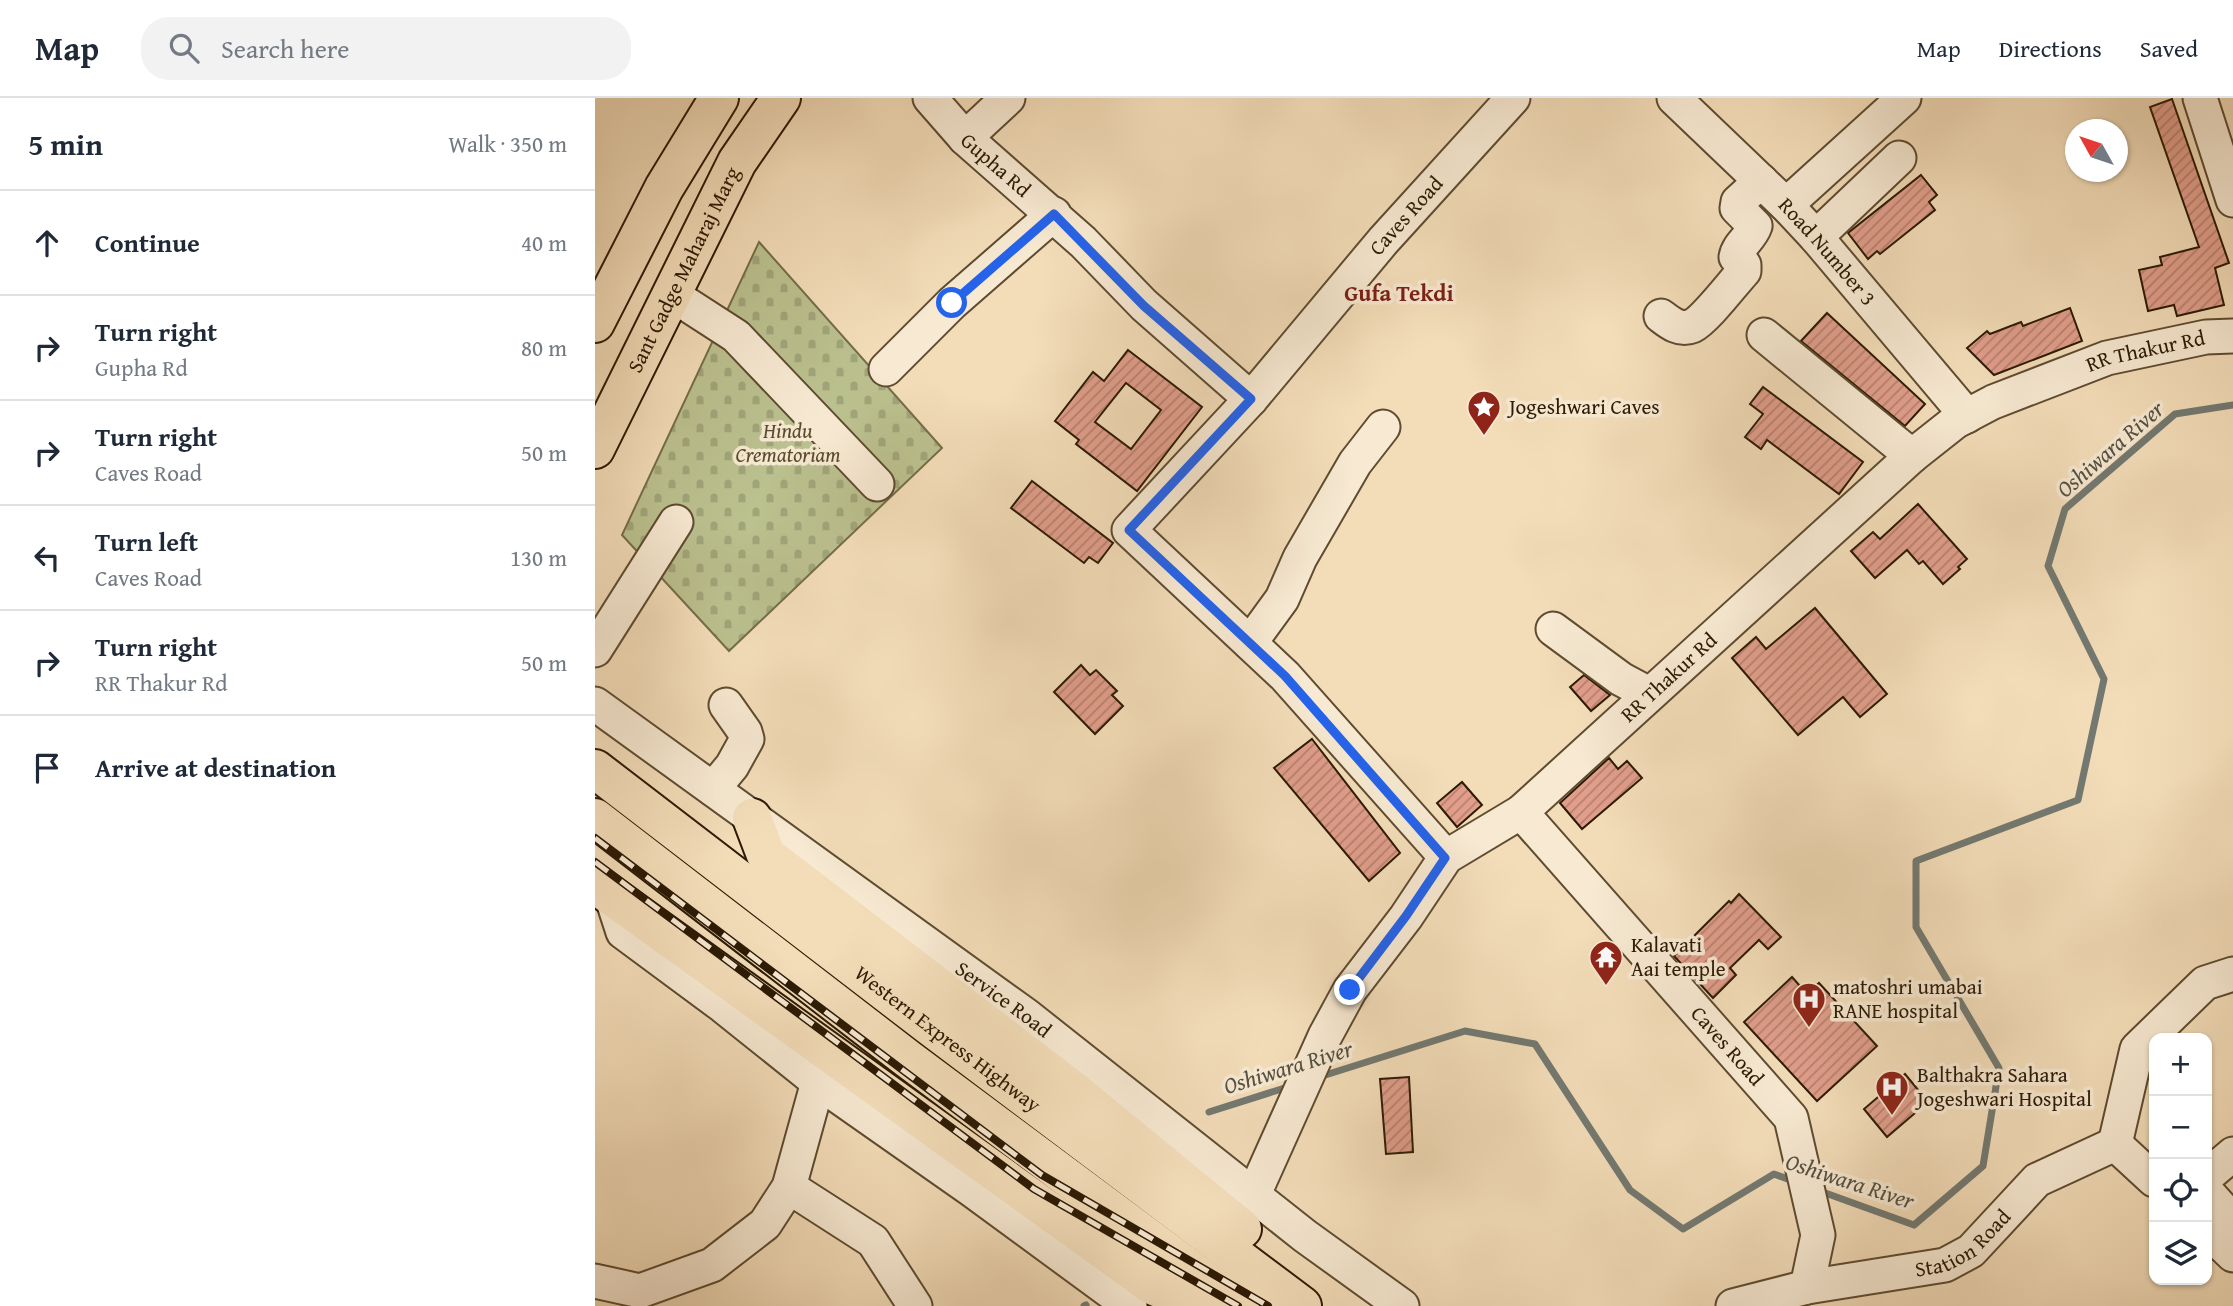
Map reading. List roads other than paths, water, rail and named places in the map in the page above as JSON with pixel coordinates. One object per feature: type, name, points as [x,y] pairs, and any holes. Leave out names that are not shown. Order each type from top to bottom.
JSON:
[{"type":"main road","points":[[595,323],[664,188],[719,98]]},
{"type":"main road","name":"Sant Gadge Maharaj Marg","points":[[595,449],[737,162],[781,98]]},
{"type":"main road","name":"Western Express Highway","points":[[595,769],[1302,1306]]},
{"type":"main road","name":"Western Express Highway","points":[[595,818],[908,1059],[1240,1306]]},
{"type":"main road","points":[[752,818],[766,855],[1070,1088],[1271,1251],[1310,1306]]},
{"type":"main road","points":[[600,893],[664,948],[712,983],[1152,1285],[1200,1306]]},
{"type":"street","name":"Gupha Rd","points":[[930,98],[965,138],[1054,214],[1144,306],[1251,399]]},
{"type":"street","points":[[965,138],[1008,98]]},
{"type":"street","name":"Caves Road","points":[[1445,858],[1285,676],[1129,530],[1251,399],[1383,241],[1513,98]]},
{"type":"street","name":"Road Number 3","points":[[1674,98],[1816,237],[1967,416]]},
{"type":"street","points":[[1786,205],[1904,98]]},
{"type":"street","points":[[2200,98],[2233,200]]},
{"type":"street","points":[[1816,237],[1899,158]]},
{"type":"street","points":[[1661,316],[1673,326],[1690,327],[1744,271],[1744,265],[1736,257],[1737,251],[1755,226],[1737,208],[1738,202],[1761,181]]},
{"type":"street","points":[[886,369],[952,303],[1054,214]]},
{"type":"street","points":[[671,295],[736,336],[877,484]]},
{"type":"street","points":[[1764,335],[1912,456]]},
{"type":"street","name":"RR Thakur Rd","points":[[1254,1194],[1325,1036],[1350,990],[1406,916],[1445,858],[1521,812],[1912,456],[1955,422],[1993,402],[2108,358],[2206,337],[2233,337]]},
{"type":"street","points":[[1250,643],[1282,600],[1300,558],[1355,463],[1383,427]]},
{"type":"street","points":[[595,650],[676,523]]},
{"type":"street","points":[[1553,629],[1621,679],[1649,694]]},
{"type":"street","name":"Service Road","points":[[595,704],[1027,1016],[1305,1236],[1402,1306]]},
{"type":"street","points":[[713,789],[732,765],[747,739],[726,705]]},
{"type":"street","name":"Caves Road","points":[[1521,812],[1791,1118],[1815,1222],[1807,1287]]},
{"type":"street","points":[[2149,1175],[2115,1144],[2137,1049],[2205,983],[2233,974]]},
{"type":"street","points":[[712,983],[818,1082],[1130,1306]]},
{"type":"street","points":[[595,1281],[640,1291],[712,1265],[765,1224],[789,1187],[818,1082]]},
{"type":"street","name":"Station Road","points":[[1733,1306],[1807,1287],[1945,1265],[1971,1251],[2037,1180],[2115,1144]]},
{"type":"street","points":[[2212,1172],[2233,1154]]},
{"type":"street","points":[[789,1187],[873,1241],[915,1306]]},
{"type":"street","points":[[2212,1198],[2233,1221]]},
{"type":"street","points":[[1815,1222],[1863,1278]]},
{"type":"street","points":[[2212,1235],[2233,1255]]},
{"type":"waterway","name":"Oshiwara River","points":[[1817,1190],[1914,1225],[1983,1166],[1999,1068],[1916,927],[1916,861],[2078,800],[2104,679],[2048,566],[2065,509],[2175,414],[2233,405]]},
{"type":"waterway","name":"Oshiwara River","points":[[1319,1077],[1465,1031],[1535,1044],[1630,1190],[1683,1229],[1774,1174],[1796,1182]]},
{"type":"waterway","name":"Oshiwara River","points":[[1209,1112],[1291,1086]]},
{"type":"railway","points":[[595,838],[1042,1175],[1268,1306]]},
{"type":"railway","points":[[595,862],[1034,1189],[1238,1306]]},
{"type":"place","name":"Jogeshwari Caves","points":[[1484,437]]},
{"type":"place","name":"Kalavati Aai temple","points":[[1606,987]]},
{"type":"place","name":"matoshri umabai RANE hospital","points":[[1809,1029]]},
{"type":"place","name":"Balthakra Sahara Jogeshwari Hospital","points":[[1892,1117]]},
{"type":"district","name":"Gufa Tekdi","points":[[1399,293]]},
{"type":"park label","name":"Hindu Crematoriam","points":[[788,443]]}]
